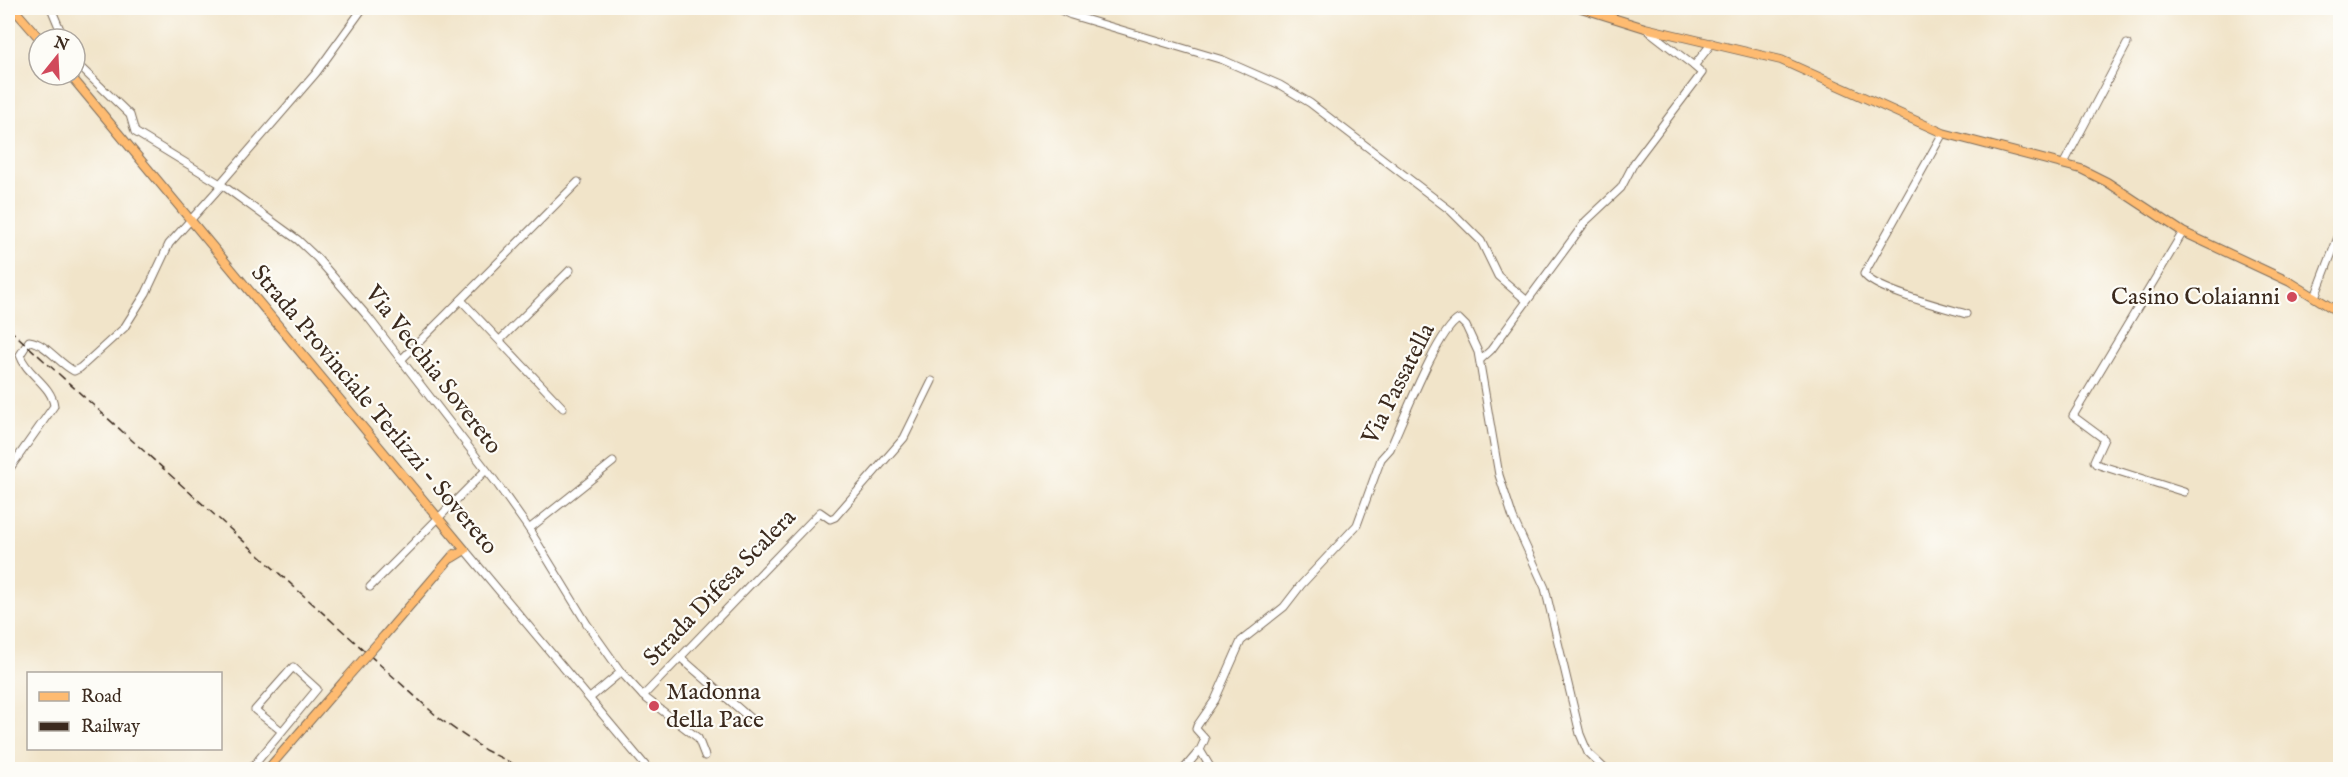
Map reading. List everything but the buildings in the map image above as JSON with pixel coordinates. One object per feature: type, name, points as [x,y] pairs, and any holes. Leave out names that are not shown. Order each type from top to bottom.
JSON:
[{"type":"main road","points":[[13,8],[30,27]]},
{"type":"main road","points":[[1581,8],[1645,28],[1799,66],[1943,133],[2064,163],[2107,182],[2183,231],[2256,264],[2340,313]]},
{"type":"main road","name":"Strada Provinciale Terlizzi - Sovereto","points":[[80,87],[463,547]]},
{"type":"main road","points":[[267,770],[463,547]]},
{"type":"street","points":[[51,8],[59,27]]},
{"type":"street","points":[[8,471],[54,406],[48,391],[22,362],[20,355],[23,346],[29,341],[36,342],[74,371],[124,328],[146,293],[169,244],[316,74],[363,8]]},
{"type":"street","points":[[1056,8],[1078,17],[1223,60],[1280,85],[1310,103],[1451,211],[1481,241],[1498,276],[1526,300]]},
{"type":"street","points":[[1480,360],[1491,350],[1586,221],[1621,188],[1634,163],[1702,73],[1645,28]]},
{"type":"street","points":[[1694,66],[1712,43]]},
{"type":"street","points":[[2064,163],[2127,44]]},
{"type":"street","name":"Via Vecchia Sovereto","points":[[87,74],[130,116],[135,132],[221,185],[288,232],[368,317],[529,529],[587,624],[621,672],[643,696],[698,738],[705,756]]},
{"type":"street","points":[[121,136],[135,132]]},
{"type":"street","points":[[1943,133],[1864,274],[1867,279],[1892,291],[1966,314]]},
{"type":"street","points":[[401,360],[578,183]]},
{"type":"street","points":[[2183,231],[2073,417],[2104,439],[2094,461],[2096,464],[2184,492]]},
{"type":"street","points":[[2315,297],[2340,232]]},
{"type":"street","points":[[500,340],[570,270]]},
{"type":"street","points":[[461,300],[563,408]]},
{"type":"street","name":"Via Passatella","points":[[1200,750],[1205,738],[1196,729],[1197,726],[1215,700],[1241,641],[1284,607],[1301,585],[1357,525],[1381,459],[1390,449],[1424,376],[1431,354],[1455,320],[1460,319],[1464,322],[1480,360],[1502,484],[1520,534],[1545,588],[1580,734],[1588,753],[1606,770]]},
{"type":"street","name":"Strada Difesa Scalera","points":[[643,696],[820,512],[830,519],[835,517],[904,438],[932,381]]},
{"type":"street","points":[[529,529],[613,462]]},
{"type":"street","points":[[370,587],[486,470]]},
{"type":"street","name":"Strada Provinciale Terlizzi - Sovereto","points":[[463,547],[649,770]]},
{"type":"street","points":[[681,658],[752,720]]},
{"type":"street","points":[[250,770],[317,689],[293,667],[255,710],[279,729]]},
{"type":"street","points":[[590,698],[621,672]]},
{"type":"street","points":[[1183,770],[1200,750],[1212,770]]},
{"type":"railway","points":[[8,328],[440,719],[485,750],[526,770]]},
{"type":"place","name":"Casino Colaianni","points":[[2292,297]]},
{"type":"place","name":"Madonna della Pace","points":[[654,706]]}]
